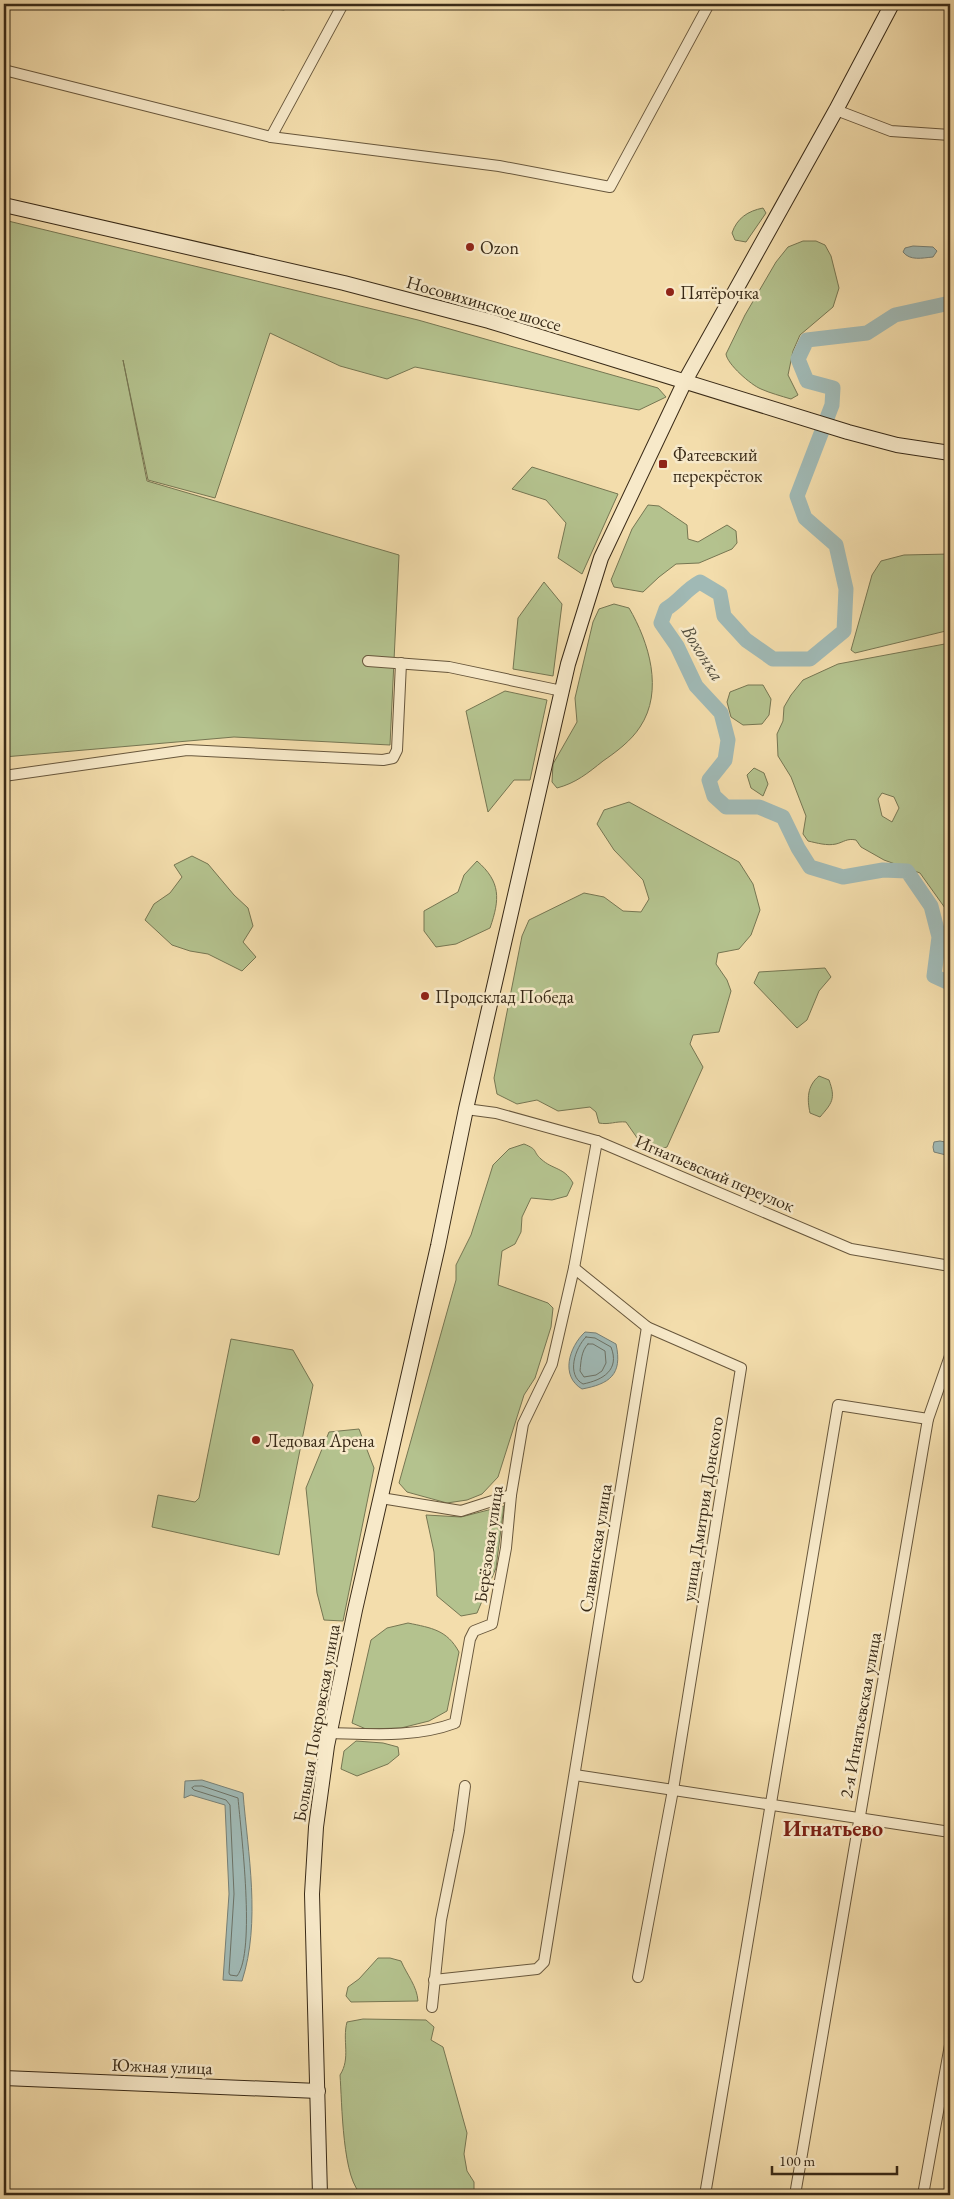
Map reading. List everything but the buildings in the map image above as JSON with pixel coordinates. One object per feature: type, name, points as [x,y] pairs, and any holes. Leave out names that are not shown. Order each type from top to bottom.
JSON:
[{"type":"main road","name":"Большая Покровская улица","points":[[320,2195],[312,1894],[317,1818],[329,1733],[433,1267],[466,1109],[562,691],[581,618],[601,558],[685,381],[836,110],[892,4]]},
{"type":"main road","name":"Носовихинское шоссе","points":[[4,205],[344,284],[490,322],[685,381],[798,418],[897,445],[950,453]]},
{"type":"main road","name":"Южная улица","points":[[4,2078],[318,2091]]},
{"type":"street","points":[[271,137],[342,4]]},
{"type":"street","points":[[4,70],[271,137],[499,166],[610,187],[709,4]]},
{"type":"street","points":[[836,110],[891,131],[950,135]]},
{"type":"street","points":[[368,661],[449,667],[562,691]]},
{"type":"street","points":[[4,776],[187,750],[383,760],[393,758],[397,750],[401,663]]},
{"type":"street","name":"Игнатьевский переулок","points":[[466,1109],[496,1113],[598,1141],[852,1248],[950,1266]]},
{"type":"street","points":[[574,1268],[598,1141]]},
{"type":"street","name":"улица Дмитрия Донского","points":[[574,1268],[647,1327],[741,1368],[673,1790],[638,1977]]},
{"type":"street","name":"Берёзовая улица","points":[[329,1733],[404,1734],[430,1730],[455,1723],[470,1639],[474,1631],[492,1624],[506,1548],[523,1424],[552,1364],[574,1268]]},
{"type":"street","name":"Славянская улица","points":[[434,1980],[528,1970],[542,1966],[546,1957],[647,1327]]},
{"type":"street","name":"2-я Игнатьевская улица","points":[[795,2195],[928,1419],[950,1356]]},
{"type":"street","points":[[705,2195],[838,1406],[928,1419]]},
{"type":"street","points":[[381,1498],[460,1511],[512,1495]]},
{"type":"street","points":[[575,1775],[859,1820],[950,1832]]},
{"type":"street","points":[[432,2007],[441,1920],[459,1831],[465,1786]]},
{"type":"street","points":[[924,2195],[950,2045]]},
{"type":"green space","points":[[235,4],[293,4],[284,10]]},
{"type":"green space","points":[[763,208],[766,213],[746,242],[735,240],[732,233],[740,219],[748,213]]},
{"type":"green space","points":[[4,220],[418,320],[658,388],[666,397],[639,410],[415,367],[387,379],[340,366],[270,333],[215,498],[148,480],[123,360],[147,481],[399,555],[390,745],[234,737],[4,757]]},
{"type":"green space","points":[[803,241],[816,241],[825,245],[831,256],[839,288],[833,307],[800,335],[793,351],[788,375],[798,395],[791,399],[764,390],[751,383],[730,363],[726,354],[745,315],[776,262],[788,247]]},
{"type":"green space","points":[[532,467],[618,494],[582,574],[558,558],[566,523],[546,500],[512,489]]},
{"type":"green space","points":[[648,505],[659,506],[687,525],[688,539],[698,542],[727,525],[736,531],[737,543],[732,549],[699,563],[676,564],[643,592],[614,587],[611,580],[632,529]]},
{"type":"green space","points":[[950,554],[950,630],[855,653],[851,650],[872,575],[881,561],[904,555]]},
{"type":"green space","points":[[544,582],[562,604],[553,676],[513,669],[518,618]]},
{"type":"green space","points":[[614,604],[629,608],[648,651],[652,682],[651,698],[647,713],[640,727],[623,746],[582,777],[557,788],[552,782],[553,764],[577,722],[575,698],[593,622],[599,609]]},
{"type":"green space","points":[[950,643],[950,915],[920,873],[884,860],[861,847],[856,840],[846,840],[833,845],[808,841],[803,834],[806,816],[791,777],[778,756],[777,734],[783,721],[784,707],[803,680],[838,664]],"holes":[[[882,793],[894,797],[899,808],[892,822],[882,816],[878,799]]]},
{"type":"green space","points":[[748,685],[763,685],[771,699],[769,715],[762,724],[743,725],[731,717],[727,702],[730,692]]},
{"type":"green space","points":[[505,691],[547,700],[530,780],[514,780],[488,812],[466,711]]},
{"type":"green space","points":[[754,768],[764,773],[768,784],[763,796],[751,788],[747,775]]},
{"type":"green space","points":[[629,802],[739,862],[753,884],[760,910],[751,935],[739,949],[718,953],[716,964],[727,980],[731,991],[719,1032],[693,1035],[690,1044],[703,1067],[667,1147],[657,1150],[640,1142],[626,1122],[599,1123],[596,1112],[590,1107],[558,1111],[537,1100],[517,1104],[497,1094],[494,1078],[522,936],[529,920],[584,893],[604,897],[623,911],[641,912],[649,899],[643,880],[614,850],[597,824],[604,810]]},
{"type":"green space","points":[[192,856],[208,864],[234,895],[248,908],[253,926],[243,942],[256,957],[242,971],[208,954],[172,945],[145,920],[154,904],[170,893],[182,877],[174,865]]},
{"type":"green space","points":[[477,861],[491,876],[496,892],[496,908],[490,928],[456,944],[436,947],[424,931],[424,911],[458,892],[464,875]]},
{"type":"green space","points":[[825,968],[831,977],[819,991],[807,1020],[797,1028],[754,983],[759,972]]},
{"type":"green space","points":[[819,1076],[829,1080],[832,1092],[832,1100],[820,1117],[810,1113],[808,1103],[810,1088]]},
{"type":"green space","points":[[524,1144],[534,1149],[545,1163],[566,1174],[573,1183],[567,1196],[552,1200],[531,1198],[522,1217],[521,1232],[515,1244],[502,1251],[498,1285],[548,1303],[553,1308],[551,1327],[535,1378],[524,1395],[498,1477],[482,1494],[467,1500],[447,1503],[407,1492],[399,1483],[456,1280],[456,1265],[471,1235],[493,1165],[509,1149]]},
{"type":"green space","name":"Ледовая Арена","points":[[231,1339],[293,1350],[313,1385],[279,1555],[152,1527],[158,1495],[195,1502],[199,1498]]},
{"type":"green space","points":[[359,1429],[374,1468],[343,1621],[324,1620],[317,1593],[306,1488],[329,1432]]},
{"type":"green space","points":[[504,1506],[496,1568],[477,1613],[461,1616],[437,1596],[434,1552],[426,1515],[461,1517]]},
{"type":"green space","points":[[408,1623],[444,1634],[459,1652],[447,1711],[429,1721],[401,1728],[366,1729],[352,1723],[371,1640],[387,1628]]},
{"type":"green space","points":[[356,1741],[383,1743],[398,1747],[399,1755],[388,1764],[357,1776],[341,1769],[344,1751]]},
{"type":"green space","points":[[378,1958],[390,1958],[401,1961],[414,1985],[418,2001],[351,2002],[346,1996],[348,1987],[359,1979]]},
{"type":"green space","points":[[363,2019],[426,2020],[434,2027],[431,2040],[443,2047],[467,2133],[464,2154],[467,2171],[474,2182],[474,2195],[363,2195],[356,2188],[347,2159],[344,2140],[340,2075],[346,2056],[345,2036],[347,2022]]},
{"type":"water","points":[[913,246],[933,247],[937,251],[933,257],[913,258],[903,252],[905,248]]},
{"type":"water","points":[[934,1142],[950,1143],[950,1156],[934,1152]]},
{"type":"water","points":[[585,1332],[596,1333],[616,1344],[618,1355],[615,1371],[612,1376],[600,1384],[582,1389],[571,1377],[569,1361],[575,1345]]},
{"type":"water","points":[[202,1780],[243,1793],[252,1888],[252,1912],[248,1958],[242,1981],[223,1980],[229,1894],[225,1805],[191,1795],[184,1798],[185,1781]]},
{"type":"waterway","name":"Вохонка","points":[[950,303],[895,315],[867,333],[807,340],[798,359],[807,381],[833,388],[832,405],[797,496],[805,518],[836,545],[846,589],[844,631],[810,659],[773,659],[746,640],[724,616],[720,594],[700,582],[690,588],[666,609],[661,623],[677,646],[696,686],[721,713],[728,740],[725,760],[709,780],[714,796],[726,807],[759,807],[783,817],[798,848],[810,867],[843,877],[883,870],[907,871],[931,906],[939,937],[934,976],[947,982],[950,979]]},
{"type":"place","name":"Ozon","points":[[470,247]]},
{"type":"place","name":"Пятёрочка","points":[[670,292]]},
{"type":"place","name":"Фатеевский перекрёсток","points":[[663,464]]},
{"type":"place","name":"Продсклад Победа","points":[[425,996]]},
{"type":"place","name":"Ледовая Арена","points":[[256,1440]]},
{"type":"district","name":"Игнатьево","points":[[833,1828]]}]
